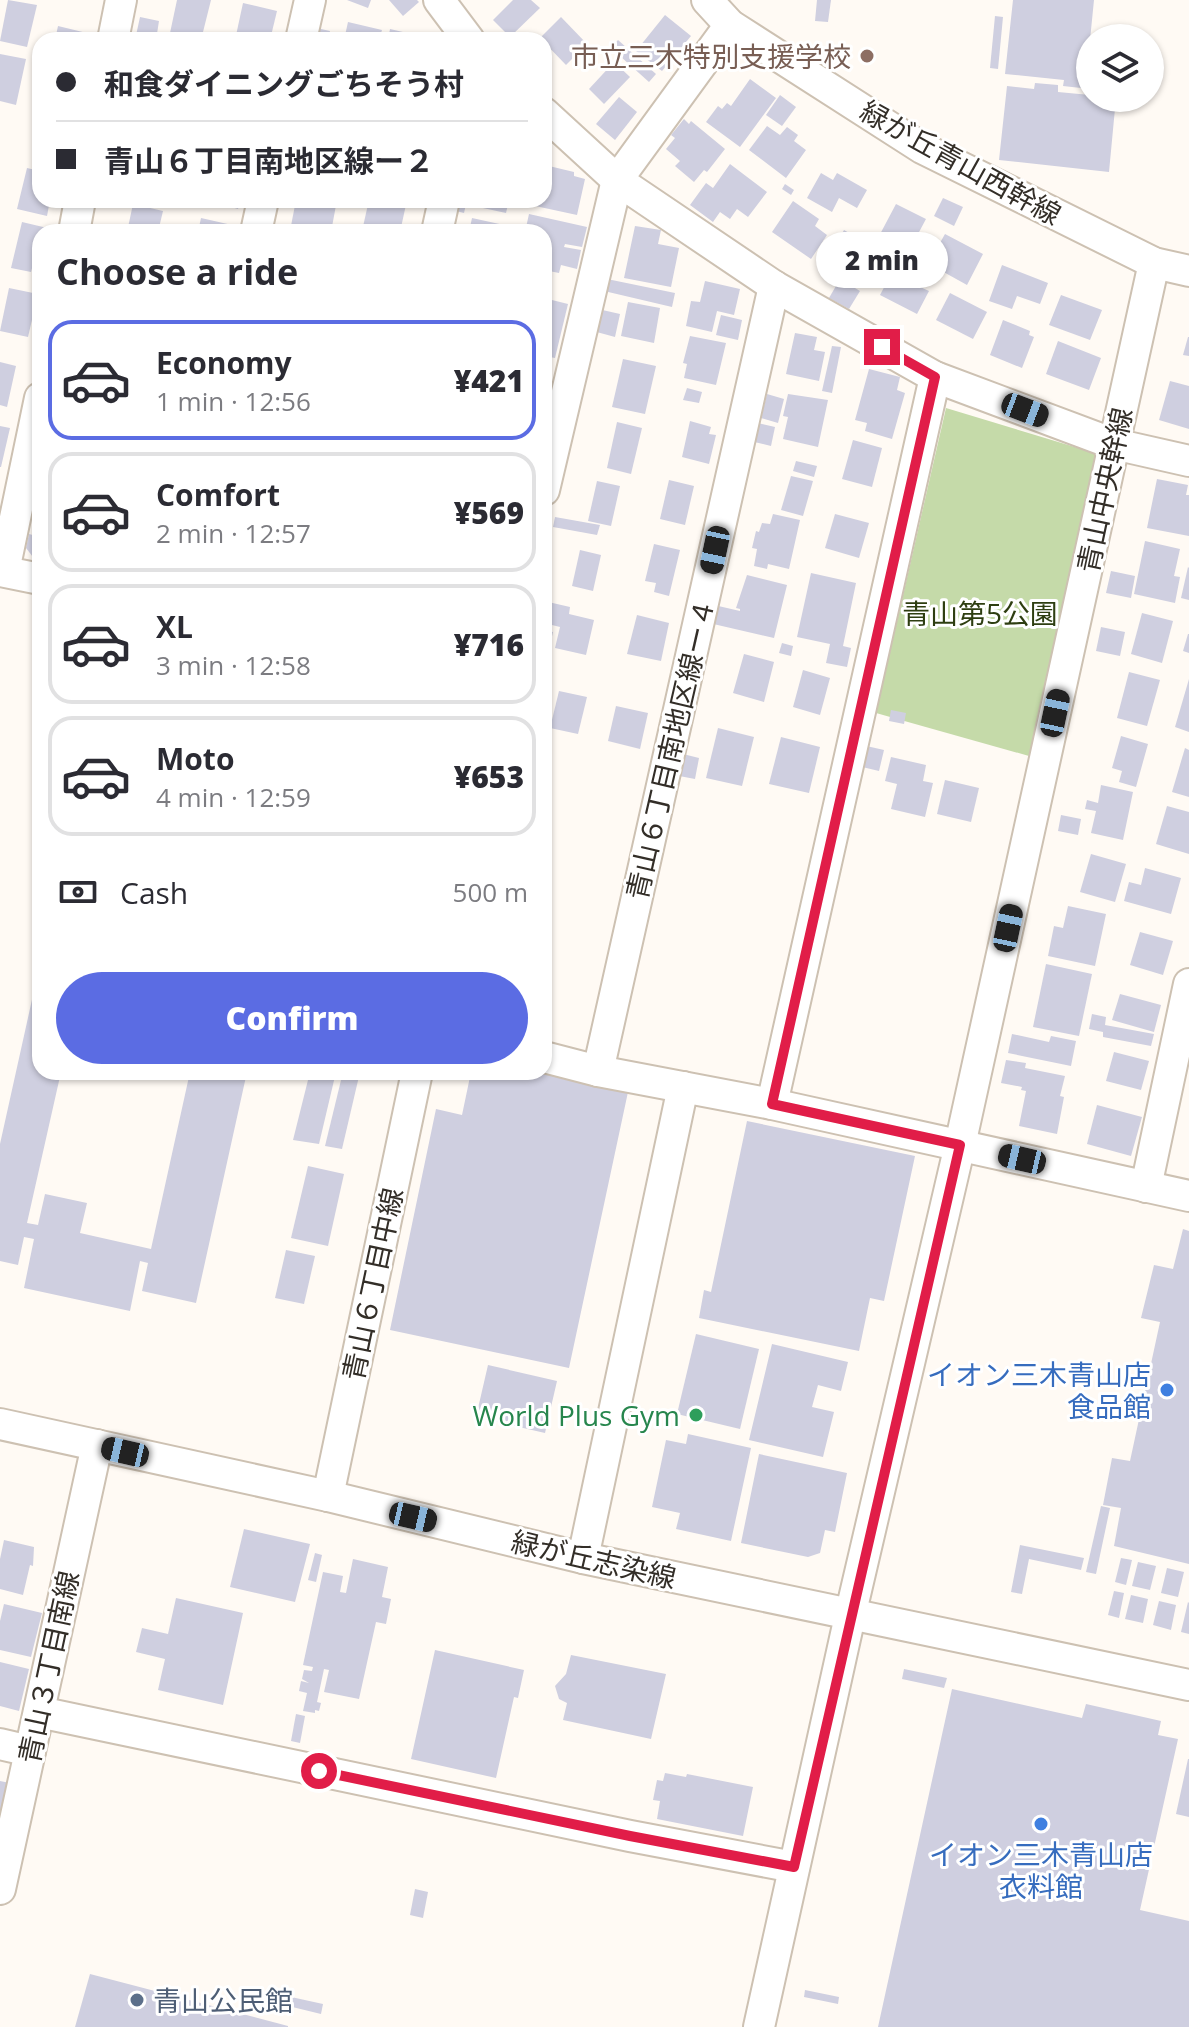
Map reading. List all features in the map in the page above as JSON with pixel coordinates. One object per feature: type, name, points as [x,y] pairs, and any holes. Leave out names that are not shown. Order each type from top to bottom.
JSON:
[{"type":"street","points":[[115,32],[121,0]]},
{"type":"street","points":[[303,32],[310,0]]},
{"type":"street","points":[[439,0],[463,32]]},
{"type":"street","name":"緑が丘青山西幹線","points":[[707,0],[730,25],[922,148],[1154,263],[1189,271]]},
{"type":"street","points":[[552,456],[617,180],[730,25]]},
{"type":"street","points":[[552,120],[617,180],[774,286],[935,377],[1114,444],[1189,461]]},
{"type":"street","name":"青山中央幹線","points":[[759,2027],[850,1616],[960,1145],[1154,263]]},
{"type":"street","name":"青山６丁目南地区線ー４","points":[[598,1071],[774,286]]},
{"type":"street","points":[[772,1104],[935,377]]},
{"type":"street","points":[[32,434],[2,571],[32,577]]},
{"type":"street","points":[[1146,1187],[1189,984]]},
{"type":"street","points":[[552,1059],[1189,1196]]},
{"type":"street","name":"青山６丁目中線","points":[[328,1496],[415,1080]]},
{"type":"street","points":[[583,1558],[683,1087]]},
{"type":"street","name":"緑が丘志染線","points":[[0,1424],[328,1496],[583,1558],[1189,1685]]},
{"type":"street","name":"青山３丁目南線","points":[[0,1889],[97,1445]]},
{"type":"street","points":[[39,1712],[598,1830],[794,1867]]},
{"type":"street","points":[[0,1744],[30,1751]]},
{"type":"green space","name":"青山第5公園","points":[[946,408],[1098,454],[1029,756],[876,713]]},
{"type":"building","points":[[8,0],[37,5],[27,47],[0,41]]},
{"type":"building","points":[[177,0],[211,0],[203,32],[170,32]]},
{"type":"building","points":[[347,0],[371,0],[368,8]]},
{"type":"building","points":[[389,0],[417,0],[419,2],[403,16]]},
{"type":"building","points":[[513,0],[531,0],[540,8],[515,32],[505,32],[493,20]]},
{"type":"building","points":[[817,0],[831,0],[828,22],[815,21]]},
{"type":"building","points":[[1013,0],[1094,0],[1092,24],[1076,24],[1076,87],[1063,86],[1064,80],[1005,74]]},
{"type":"building","points":[[243,3],[277,11],[272,32],[237,32]]},
{"type":"building","points":[[665,15],[691,36],[662,71],[636,51]]},
{"type":"building","points":[[995,16],[1003,17],[998,69],[990,68]]},
{"type":"building","points":[[140,17],[159,21],[157,32],[137,32]]},
{"type":"building","points":[[561,17],[587,44],[566,65],[552,50],[552,32],[546,32]]},
{"type":"building","points":[[348,22],[382,30],[381,32],[346,32]]},
{"type":"building","points":[[58,26],[83,32],[57,32]]},
{"type":"building","points":[[312,27],[330,31],[330,32],[311,32]]},
{"type":"building","points":[[618,40],[656,74],[649,82],[611,48]]},
{"type":"building","points":[[0,54],[26,59],[16,105],[0,101]]},
{"type":"building","points":[[614,62],[630,77],[604,104],[589,89]]},
{"type":"building","points":[[750,79],[776,98],[740,147],[706,122],[718,106],[722,109],[727,103],[731,106]]},
{"type":"building","points":[[1035,83],[1058,85],[1058,92],[1076,94],[1076,112],[1115,112],[1109,172],[999,160],[1007,86],[1034,89]]},
{"type":"building","points":[[780,95],[796,107],[782,126],[766,115]]},
{"type":"building","points":[[619,97],[637,112],[615,140],[596,124]]},
{"type":"building","points":[[684,119],[689,124],[691,121],[725,149],[707,172],[704,170],[694,182],[675,166],[680,161],[666,149],[675,138],[671,135]]},
{"type":"building","points":[[767,126],[780,135],[787,127],[798,135],[794,141],[806,150],[786,178],[749,150]]},
{"type":"building","points":[[730,164],[767,192],[748,217],[737,209],[730,219],[720,212],[713,222],[690,205],[706,183],[713,188]]},
{"type":"building","points":[[552,167],[574,172],[574,176],[585,179],[577,215],[545,208],[552,208]]},
{"type":"building","points":[[27,168],[32,169],[32,208],[48,208],[47,216],[17,209]]},
{"type":"building","points":[[821,173],[833,180],[837,173],[867,190],[857,208],[839,198],[832,212],[807,198]]},
{"type":"building","points":[[785,184],[794,190],[791,195],[782,189]]},
{"type":"building","points":[[943,198],[963,207],[954,226],[934,216]]},
{"type":"building","points":[[793,201],[819,219],[815,226],[827,235],[811,259],[772,232]]},
{"type":"building","points":[[896,204],[926,219],[918,234],[925,238],[915,257],[878,238]]},
{"type":"building","points":[[132,208],[163,211],[160,224],[129,224]]},
{"type":"building","points":[[294,208],[336,208],[332,224],[291,224]]},
{"type":"building","points":[[367,208],[405,208],[402,224],[364,224]]},
{"type":"building","points":[[444,208],[465,208],[464,213]]},
{"type":"building","points":[[483,208],[507,208],[506,213]]},
{"type":"building","points":[[529,214],[587,227],[582,247],[565,244],[564,247],[581,250],[577,269],[561,265],[559,273],[552,272],[552,224],[527,224]]},
{"type":"building","points":[[201,218],[228,224],[200,224]]},
{"type":"building","points":[[472,218],[499,224],[471,224]]},
{"type":"building","points":[[22,222],[32,224],[31,272],[11,268]]},
{"type":"building","points":[[635,226],[661,230],[658,244],[679,248],[671,287],[624,278]]},
{"type":"building","points":[[844,230],[875,248],[869,259],[879,264],[867,286],[826,263]]},
{"type":"building","points":[[945,234],[983,254],[967,285],[940,270],[944,262],[932,257]]},
{"type":"building","points":[[898,261],[924,275],[918,286],[929,291],[917,314],[880,295]]},
{"type":"building","points":[[1002,265],[1048,283],[1040,304],[1017,296],[1012,309],[989,301]]},
{"type":"building","points":[[607,279],[675,293],[672,307],[604,291]]},
{"type":"building","points":[[840,279],[860,291],[849,309],[829,298]]},
{"type":"building","points":[[705,281],[740,289],[734,315],[717,311],[712,332],[686,326],[691,301],[700,302]]},
{"type":"building","points":[[9,288],[32,293],[32,320],[28,337],[0,331]]},
{"type":"building","points":[[950,293],[987,312],[973,339],[936,320]]},
{"type":"building","points":[[1061,295],[1102,310],[1090,340],[1049,325]]},
{"type":"building","points":[[552,300],[568,304],[555,358],[552,357]]},
{"type":"building","points":[[628,302],[660,308],[654,343],[621,336]]},
{"type":"building","points":[[598,309],[620,314],[615,337],[593,331]]},
{"type":"building","points":[[721,315],[742,320],[738,340],[716,335]]},
{"type":"building","points":[[1003,320],[1030,331],[1029,335],[1034,337],[1022,368],[990,355]]},
{"type":"building","points":[[795,333],[817,337],[814,350],[825,352],[819,381],[786,374]]},
{"type":"building","points":[[690,336],[726,343],[716,385],[684,378],[687,364],[683,363]]},
{"type":"building","points":[[1189,337],[1189,356],[1183,355]]},
{"type":"building","points":[[1058,341],[1101,358],[1089,390],[1046,374]]},
{"type":"building","points":[[832,346],[841,347],[832,393],[822,391]]},
{"type":"building","points":[[623,359],[656,366],[645,414],[612,407]]},
{"type":"building","points":[[0,362],[16,366],[7,407],[0,405]]},
{"type":"building","points":[[869,369],[900,377],[897,390],[905,393],[892,439],[865,431],[867,423],[855,420]]},
{"type":"building","points":[[1170,381],[1189,386],[1189,429],[1159,420]]},
{"type":"building","points":[[687,388],[702,392],[699,403],[683,400]]},
{"type":"building","points":[[767,394],[784,399],[778,423],[761,418]]},
{"type":"building","points":[[788,394],[828,400],[818,447],[783,439],[788,417],[783,416]]},
{"type":"building","points":[[690,421],[711,427],[709,434],[716,435],[709,464],[682,457]]},
{"type":"building","points":[[617,422],[642,428],[631,474],[607,468]]},
{"type":"building","points":[[754,422],[775,427],[771,446],[750,441]]},
{"type":"building","points":[[0,426],[10,428],[1,467],[0,467]]},
{"type":"building","points":[[853,440],[882,448],[872,487],[842,479]]},
{"type":"building","points":[[796,461],[817,466],[814,477],[793,471]]},
{"type":"building","points":[[791,476],[813,481],[803,516],[781,510]]},
{"type":"building","points":[[1157,479],[1188,485],[1189,536],[1147,528]]},
{"type":"building","points":[[669,480],[694,486],[685,525],[660,519]]},
{"type":"building","points":[[597,481],[620,486],[611,526],[588,521]]},
{"type":"building","points":[[773,514],[800,520],[789,569],[768,564],[767,569],[754,566],[757,549],[752,548],[756,531],[759,532],[762,523],[770,524]]},
{"type":"building","points":[[835,514],[869,523],[859,558],[825,548]]},
{"type":"building","points":[[555,517],[600,525],[597,535],[553,527]]},
{"type":"building","points":[[29,534],[32,535],[32,556],[26,548]]},
{"type":"building","points":[[1145,541],[1180,549],[1174,576],[1180,577],[1175,603],[1134,594]]},
{"type":"building","points":[[654,544],[680,550],[669,596],[654,592],[656,583],[645,581]]},
{"type":"building","points":[[580,550],[601,555],[593,591],[572,586]]},
{"type":"building","points":[[1189,568],[1189,600],[1181,598]]},
{"type":"building","points":[[1111,571],[1135,576],[1131,598],[1106,593]]},
{"type":"building","points":[[811,573],[856,583],[843,646],[851,648],[847,667],[826,663],[830,644],[797,637]]},
{"type":"building","points":[[747,575],[787,585],[774,638],[709,623],[714,605],[740,611],[736,608]]},
{"type":"building","points":[[552,603],[570,607],[569,614],[594,620],[586,655],[555,648],[560,627],[552,625]]},
{"type":"building","points":[[1142,613],[1173,621],[1162,663],[1131,654]]},
{"type":"building","points":[[637,615],[669,623],[661,661],[627,654]]},
{"type":"building","points":[[1101,627],[1125,632],[1120,656],[1096,651]]},
{"type":"building","points":[[1189,634],[1189,653],[1183,651]]},
{"type":"building","points":[[782,643],[793,646],[791,656],[779,653]]},
{"type":"building","points":[[744,654],[774,662],[764,702],[733,693]]},
{"type":"building","points":[[803,670],[830,678],[820,715],[793,707]]},
{"type":"building","points":[[1129,672],[1160,680],[1147,726],[1117,718]]},
{"type":"building","points":[[1189,679],[1189,732],[1175,727]]},
{"type":"building","points":[[559,691],[587,697],[578,734],[552,728]]},
{"type":"building","points":[[616,706],[648,713],[640,749],[608,741]]},
{"type":"building","points":[[891,710],[906,713],[904,724],[889,721]]},
{"type":"building","points":[[718,728],[754,737],[742,786],[706,778]]},
{"type":"building","points":[[1121,736],[1148,744],[1136,787],[1119,782],[1122,771],[1112,768]]},
{"type":"building","points":[[781,737],[820,747],[809,793],[769,784]]},
{"type":"building","points":[[862,745],[884,750],[879,771],[858,766]]},
{"type":"building","points":[[1185,748],[1189,750],[1189,797],[1172,792]]},
{"type":"building","points":[[679,753],[699,758],[695,779],[674,775]]},
{"type":"building","points":[[891,757],[926,765],[923,781],[933,783],[925,817],[891,809],[897,784],[885,781]]},
{"type":"building","points":[[945,780],[979,788],[971,822],[937,814]]},
{"type":"building","points":[[1101,785],[1133,792],[1123,840],[1091,833],[1096,811],[1085,809],[1087,800],[1098,803]]},
{"type":"building","points":[[1167,806],[1189,812],[1189,854],[1156,844]]},
{"type":"building","points":[[1061,815],[1081,819],[1078,835],[1058,831]]},
{"type":"building","points":[[1091,854],[1126,864],[1115,902],[1080,892]]},
{"type":"building","points":[[1145,868],[1181,878],[1171,914],[1124,901],[1129,882],[1141,885]]},
{"type":"building","points":[[1068,906],[1106,914],[1095,966],[1048,956],[1054,926],[1063,928]]},
{"type":"building","points":[[1140,932],[1173,941],[1163,975],[1130,965]]},
{"type":"building","points":[[1046,964],[1092,974],[1079,1036],[1033,1027]]},
{"type":"building","points":[[1120,994],[1161,1005],[1154,1032],[1112,1020]]},
{"type":"building","points":[[32,1000],[32,1080],[59,1080],[27,1223],[38,1225],[45,1194],[87,1203],[80,1233],[151,1249],[188,1080],[245,1080],[196,1303],[142,1291],[148,1263],[140,1261],[130,1311],[24,1288],[34,1239],[24,1237],[18,1265],[0,1261],[0,1144]]},
{"type":"building","points":[[1092,1014],[1106,1017],[1105,1025],[1154,1034],[1151,1046],[1103,1037],[1103,1032],[1089,1029]]},
{"type":"building","points":[[1012,1034],[1049,1042],[1051,1036],[1076,1041],[1071,1066],[1008,1053]]},
{"type":"building","points":[[1114,1052],[1149,1061],[1141,1090],[1106,1081]]},
{"type":"building","points":[[1006,1060],[1026,1063],[1025,1068],[1065,1076],[1057,1134],[1019,1126],[1026,1091],[1021,1090],[1022,1087],[1001,1083]]},
{"type":"building","points":[[552,1076],[628,1092],[569,1368],[390,1330],[436,1109],[462,1115],[469,1080],[552,1080]]},
{"type":"building","points":[[308,1080],[334,1080],[319,1144],[293,1140]]},
{"type":"building","points":[[341,1080],[358,1080],[342,1149],[325,1146]]},
{"type":"building","points":[[1097,1105],[1142,1117],[1131,1156],[1087,1144]]},
{"type":"building","points":[[747,1121],[915,1156],[884,1301],[870,1298],[859,1351],[699,1318],[704,1290],[711,1292]]},
{"type":"building","points":[[308,1166],[344,1174],[328,1246],[291,1238]]},
{"type":"building","name":"イオン三木青山店 食品館","points":[[1183,1229],[1189,1231],[1189,1564],[1114,1546],[1121,1508],[1103,1505],[1112,1458],[1130,1461],[1160,1322],[1141,1318],[1154,1265],[1173,1269]]},
{"type":"building","points":[[286,1250],[315,1256],[304,1304],[275,1298]]},
{"type":"building","points":[[696,1334],[759,1349],[740,1429],[677,1414]]},
{"type":"building","points":[[772,1344],[848,1362],[841,1391],[818,1385],[812,1407],[834,1412],[823,1457],[749,1440]]},
{"type":"building","points":[[488,1365],[557,1381],[545,1433],[476,1417]]},
{"type":"building","points":[[688,1434],[751,1448],[731,1541],[676,1529],[680,1513],[652,1507],[666,1440],[686,1444]]},
{"type":"building","points":[[759,1454],[847,1473],[835,1532],[825,1530],[820,1553],[808,1557],[741,1543]]},
{"type":"building","points":[[1101,1506],[1110,1508],[1096,1574],[1086,1572]]},
{"type":"building","points":[[244,1529],[310,1544],[295,1602],[230,1587]]},
{"type":"building","points":[[4,1540],[34,1547],[33,1566],[30,1565],[23,1595],[0,1589],[0,1559]]},
{"type":"building","points":[[1020,1545],[1084,1558],[1081,1570],[1029,1559],[1022,1594],[1011,1592]]},
{"type":"building","points":[[315,1553],[322,1555],[316,1582],[308,1580]]},
{"type":"building","points":[[1121,1558],[1132,1560],[1126,1585],[1115,1582]]},
{"type":"building","points":[[353,1559],[388,1567],[382,1597],[391,1599],[386,1624],[376,1622],[359,1699],[324,1692],[329,1670],[324,1669],[317,1702],[321,1703],[319,1711],[303,1711],[307,1693],[299,1691],[301,1681],[309,1683],[302,1679],[304,1670],[312,1671],[313,1667],[303,1665],[323,1572],[343,1576],[340,1592],[346,1593]]},
{"type":"building","points":[[1138,1562],[1156,1566],[1150,1590],[1132,1586]]},
{"type":"building","points":[[1167,1568],[1184,1572],[1178,1597],[1161,1593]]},
{"type":"building","points":[[1114,1591],[1124,1593],[1119,1618],[1108,1615]]},
{"type":"building","points":[[1131,1595],[1148,1599],[1143,1623],[1125,1619]]},
{"type":"building","points":[[176,1598],[243,1613],[223,1705],[158,1690],[165,1659],[136,1652],[142,1628],[168,1634]]},
{"type":"building","points":[[1159,1601],[1176,1605],[1171,1630],[1153,1625]]},
{"type":"building","points":[[1189,1603],[1189,1634],[1181,1632]]},
{"type":"building","points":[[4,1604],[42,1613],[31,1657],[0,1650],[0,1621]]},
{"type":"building","points":[[435,1650],[524,1670],[518,1698],[514,1697],[496,1778],[411,1759]]},
{"type":"building","points":[[571,1655],[666,1674],[651,1739],[563,1720],[567,1703],[559,1699],[555,1686],[566,1674]]},
{"type":"building","points":[[0,1662],[29,1669],[19,1711],[0,1706]]},
{"type":"building","points":[[904,1669],[947,1678],[944,1688],[902,1679]]},
{"type":"building","name":"イオン三木青山店 衣料館","points":[[952,1689],[1082,1718],[1086,1704],[1161,1721],[1158,1735],[1178,1739],[1140,1910],[1189,1921],[1189,2027],[878,2027]]},
{"type":"building","points":[[296,1714],[305,1716],[300,1743],[291,1741]]},
{"type":"building","points":[[1189,1759],[1189,1817],[1176,1814]]},
{"type":"building","points":[[665,1773],[686,1777],[687,1774],[753,1787],[743,1836],[657,1819],[660,1801],[653,1800],[657,1780],[663,1781]]},
{"type":"building","points":[[0,1781],[10,1783],[1,1815],[0,1815]]},
{"type":"building","points":[[415,1889],[428,1892],[423,1918],[410,1915]]},
{"type":"building","name":"青山公民館","points":[[90,1974],[288,2026],[288,2027],[75,2027]]},
{"type":"building","points":[[805,1990],[839,1997],[838,2004],[804,1997]]},
{"type":"building","points":[[282,1995],[323,2004],[321,2014],[280,2004]]},
{"type":"place","name":"市立三木特別支援学校","points":[[867,56]]},
{"type":"place","name":"イオン三木青山店 食品館","points":[[1167,1390]]},
{"type":"place","name":"World Plus Gym","points":[[696,1415]]},
{"type":"place","name":"イオン三木青山店 衣料館","points":[[1041,1824]]},
{"type":"place","name":"青山公民館","points":[[137,2000]]},
{"type":"route","points":[[319,1771],[794,1867],[960,1145],[772,1104],[935,377],[882,347]]}]
